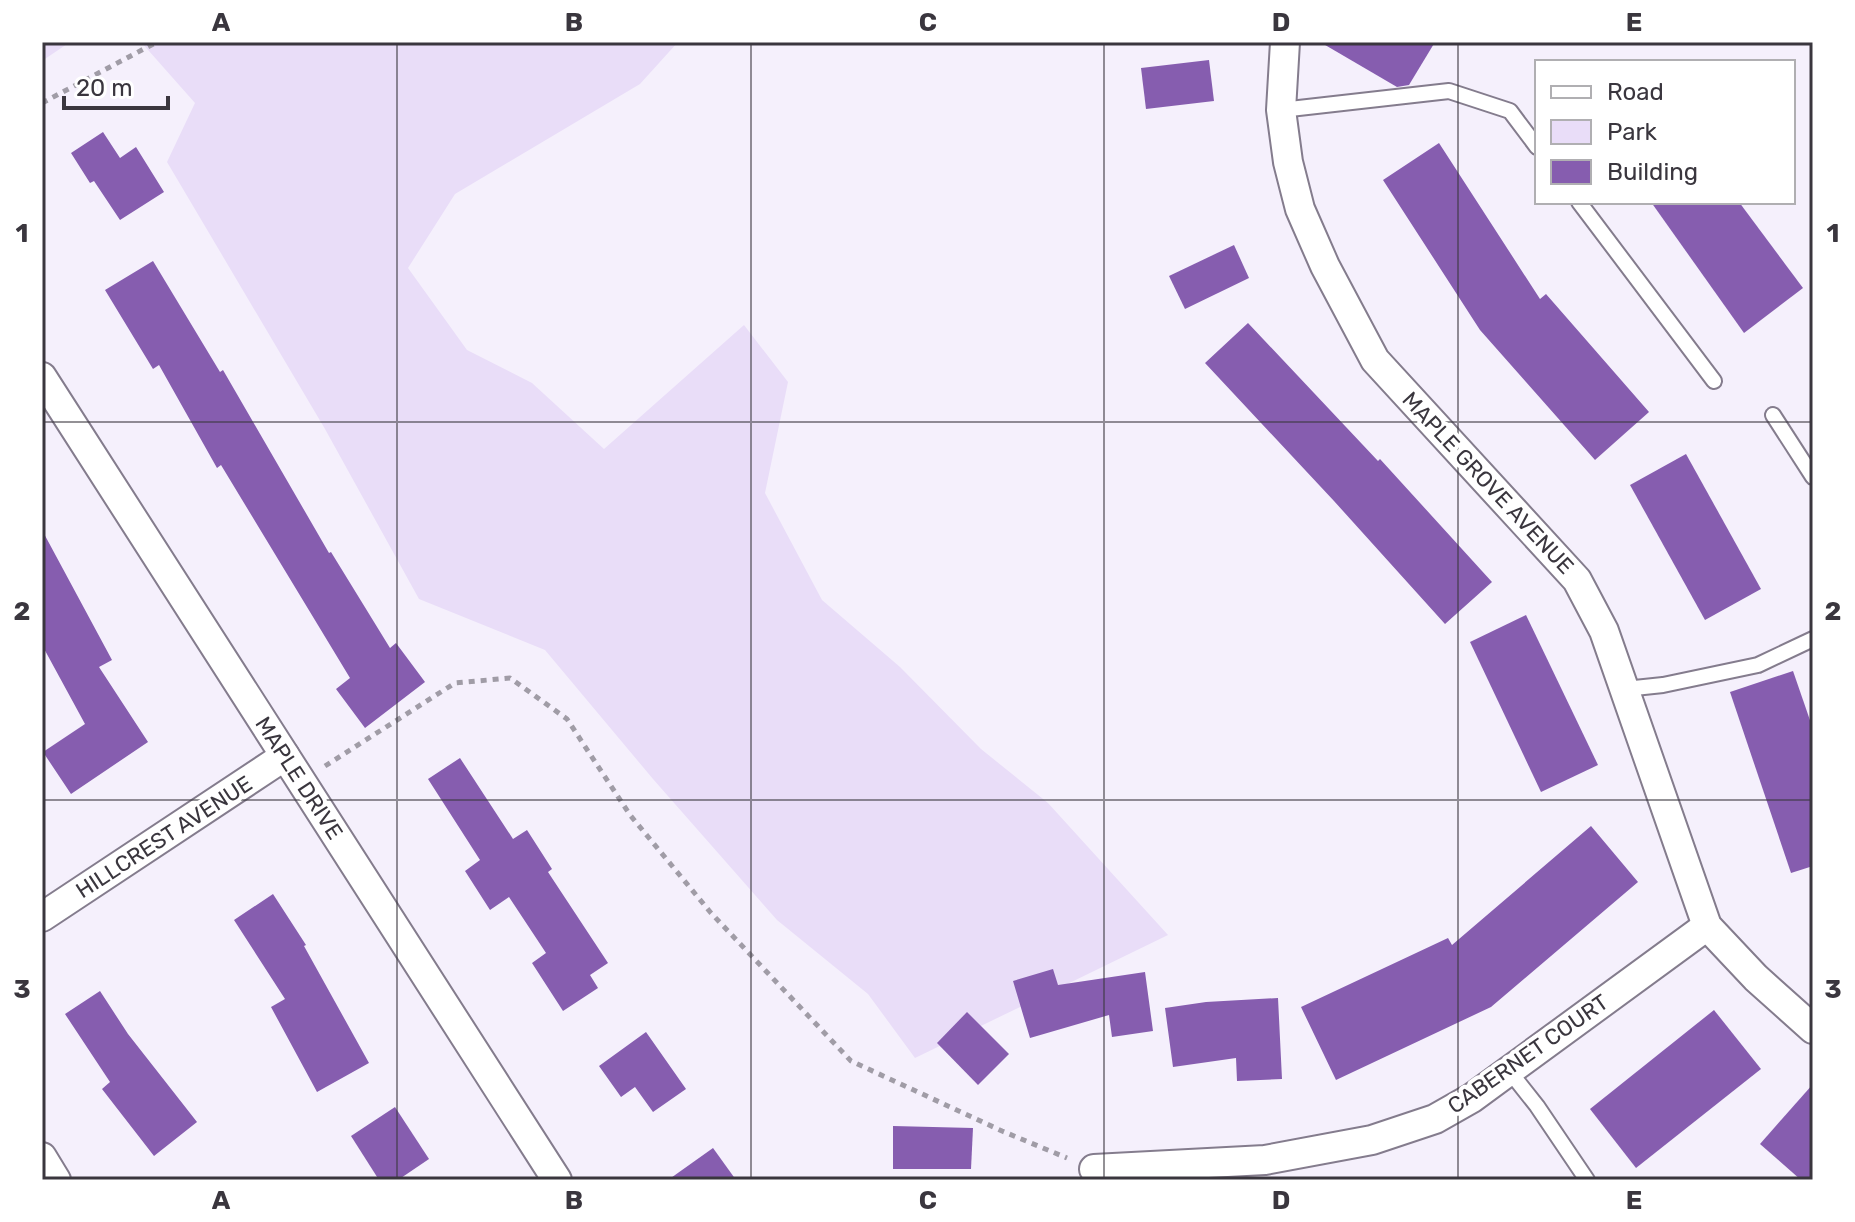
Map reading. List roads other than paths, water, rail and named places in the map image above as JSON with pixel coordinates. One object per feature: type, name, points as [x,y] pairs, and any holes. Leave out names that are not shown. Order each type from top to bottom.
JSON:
[{"type":"street","name":"MAPLE GROVE AVENUE","points":[[1285,42],[1281,110],[1288,162],[1300,209],[1325,266],[1375,360],[1577,580],[1604,631],[1707,926],[1756,978],[1813,1029]]},
{"type":"street","name":"MAPLE DRIVE","points":[[42,377],[557,1180]]},
{"type":"street","name":"HILLCREST AVENUE","points":[[42,917],[285,756]]},
{"type":"street","name":"CABERNET COURT","points":[[1094,1169],[1225,1171],[1265,1160],[1372,1140],[1435,1119],[1472,1098],[1707,926]]},
{"type":"street","points":[[42,1157],[56,1180]]},
{"type":"lane","points":[[1281,110],[1449,91],[1510,111],[1535,144]]},
{"type":"lane","points":[[1581,204],[1714,381]]},
{"type":"lane","points":[[1773,415],[1813,477]]},
{"type":"lane","points":[[1625,689],[1663,685],[1758,665],[1813,639]]},
{"type":"lane","points":[[1518,1065],[1514,1077],[1587,1180]]}]
